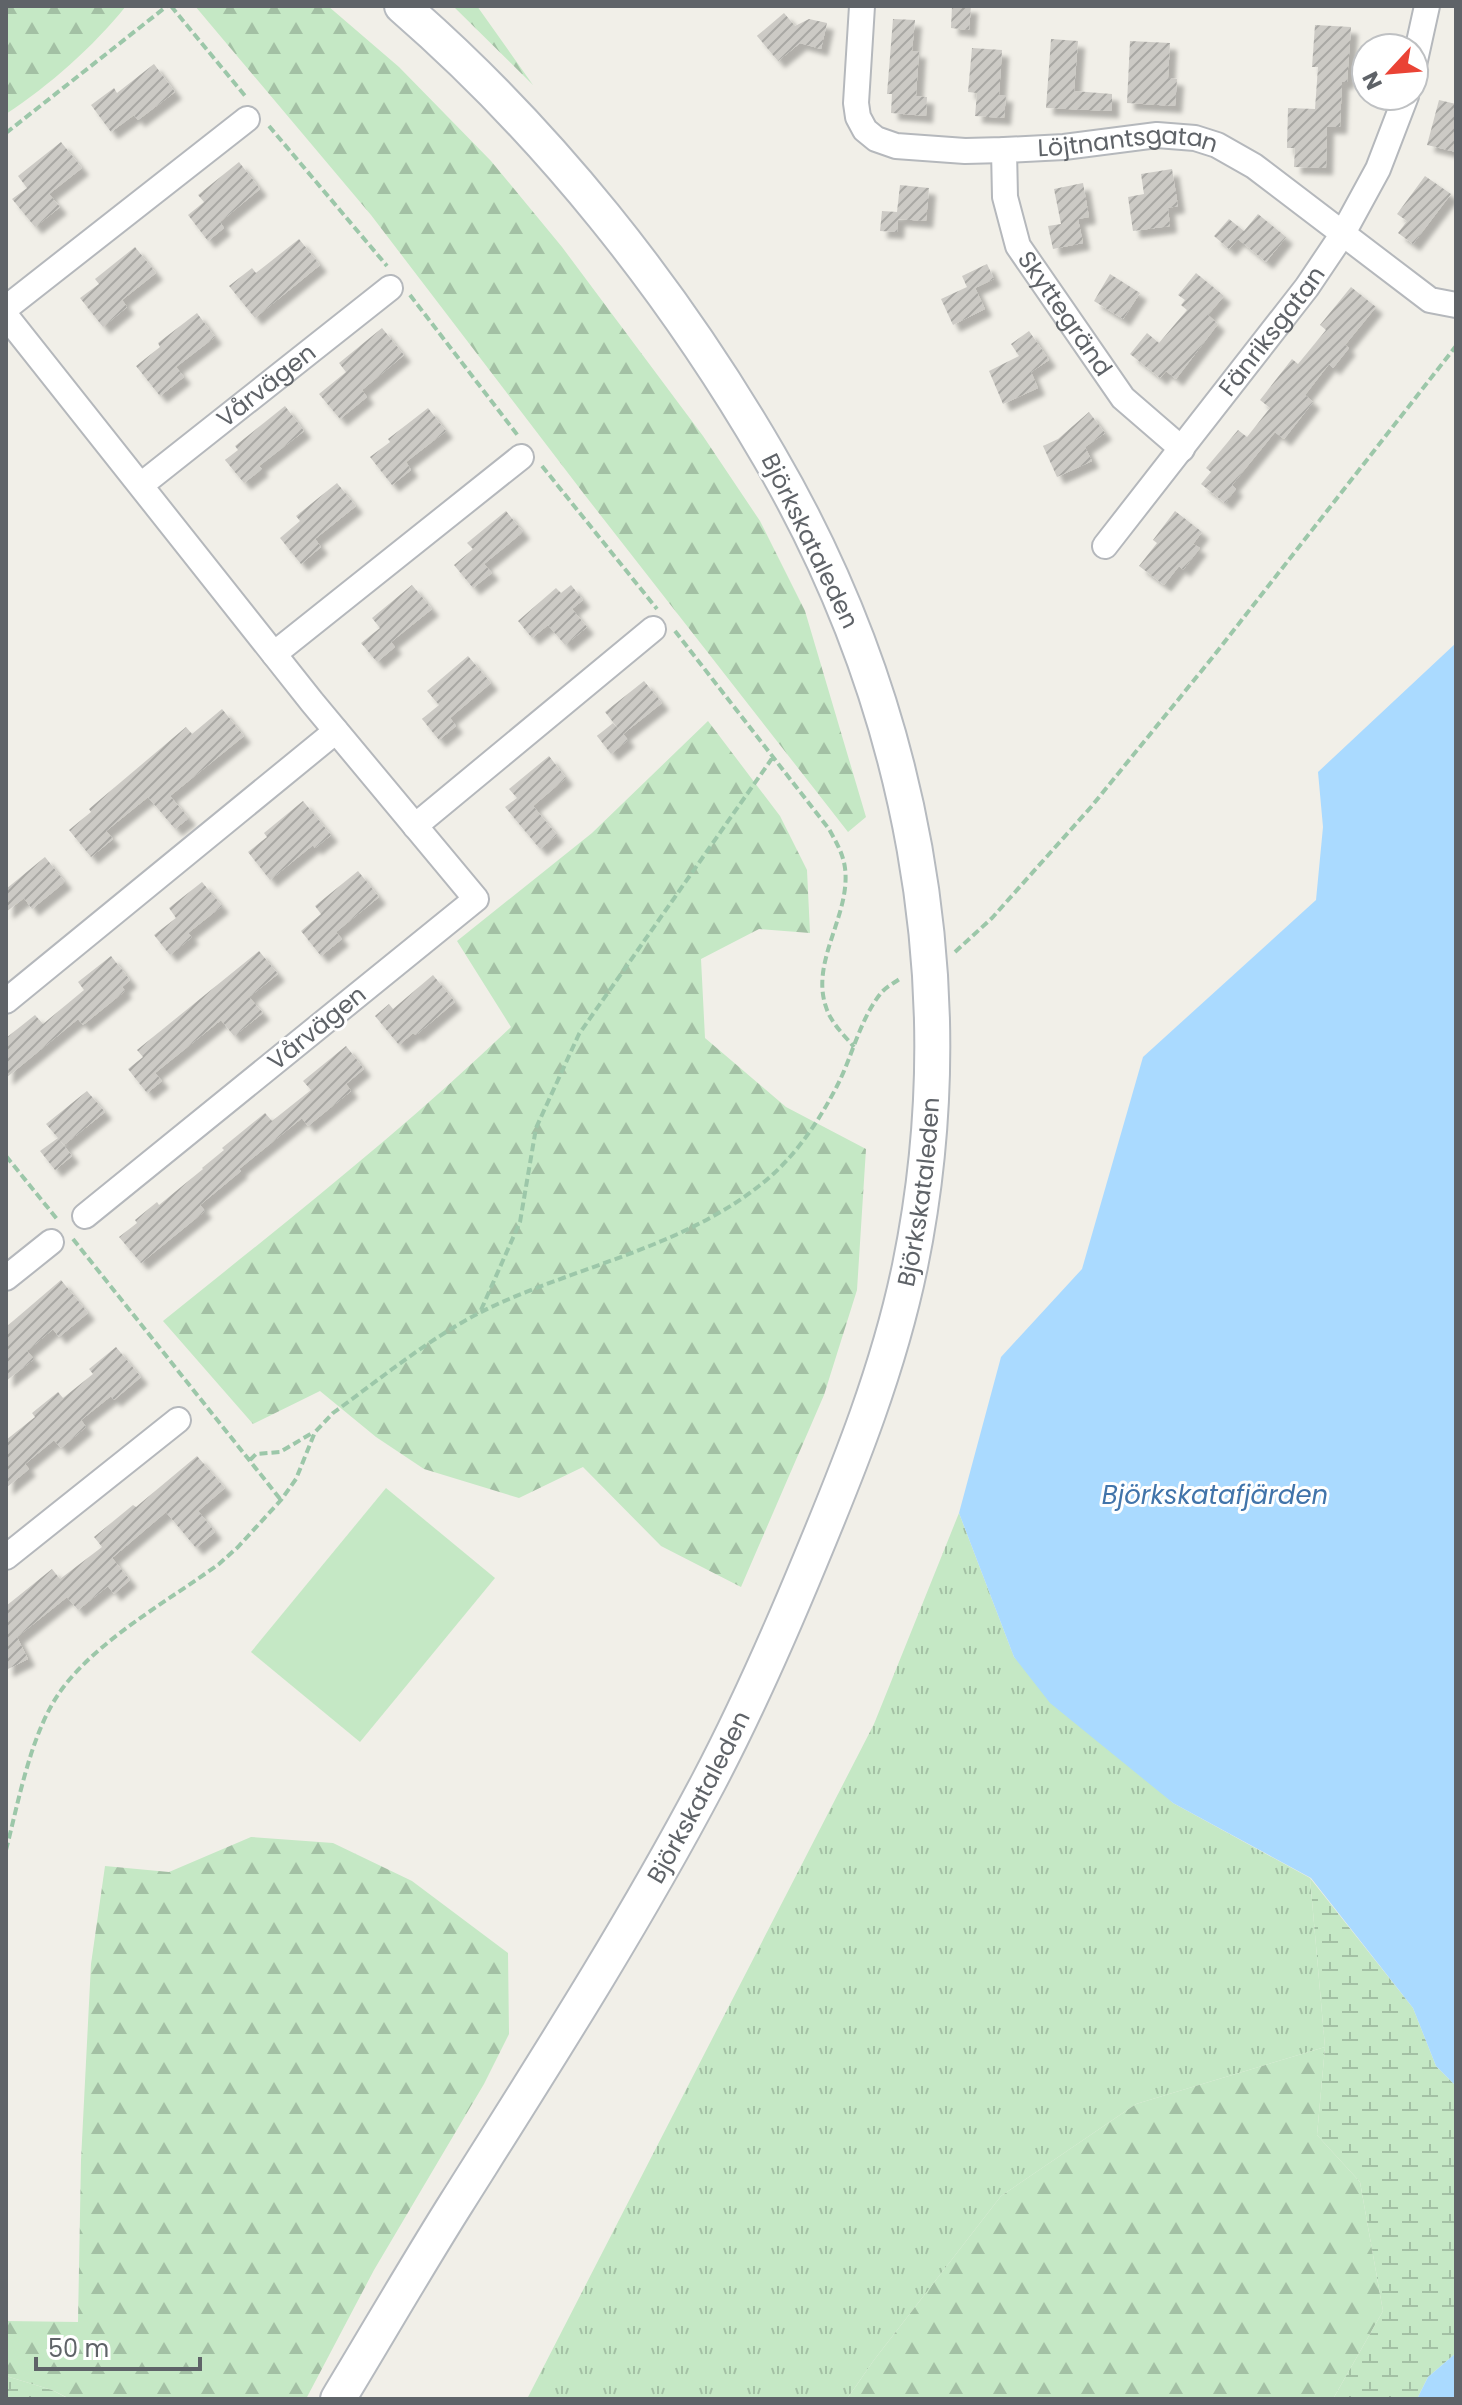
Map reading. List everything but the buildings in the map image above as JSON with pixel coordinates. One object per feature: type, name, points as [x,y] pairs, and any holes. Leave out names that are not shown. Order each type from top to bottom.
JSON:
[{"type":"main road","name":"Björkskataleden","points":[[338,2399],[451,2211],[605,1968],[709,1781],[780,1633],[852,1457],[899,1313],[910,1268],[927,1150],[932,1031],[926,924],[918,855],[895,758],[856,632],[817,544],[779,473],[714,367],[611,226],[533,134],[402,6]]},
{"type":"street","name":"Löjtnantsgatan","points":[[862,6],[856,103],[858,117],[865,130],[882,142],[924,149],[1004,150],[1064,147],[1157,135],[1195,138],[1237,155],[1430,300],[1456,305]]},
{"type":"street","points":[[1421,32],[1427,6]]},
{"type":"street","name":"Fänriksgatan","points":[[1105,546],[1307,287],[1342,235],[1378,169],[1400,112]]},
{"type":"street","points":[[6,308],[254,114]]},
{"type":"street","name":"Skyttegränd","points":[[1004,150],[1005,197],[1018,246],[1123,398],[1182,449]]},
{"type":"street","name":"Vårvägen","points":[[141,485],[396,284]]},
{"type":"street","name":"Vårvägen","points":[[6,316],[336,731],[476,899],[85,1216]]},
{"type":"street","points":[[274,654],[527,452]]},
{"type":"street","points":[[415,826],[664,626]]},
{"type":"street","points":[[6,1001],[336,731]]},
{"type":"street","points":[[6,1278],[51,1242]]},
{"type":"street","points":[[6,1557],[178,1420]]},
{"type":"path","points":[[6,133],[169,6],[254,114],[396,284],[664,626],[829,829],[840,848],[845,870],[843,894],[822,987],[831,1019],[854,1047]]},
{"type":"path","points":[[952,953],[992,918],[1091,807],[1456,346]]},
{"type":"path","points":[[480,1312],[520,1222],[536,1128],[579,1034],[773,757]]},
{"type":"path","points":[[250,1460],[256,1454],[285,1451],[315,1432],[333,1413],[419,1350],[480,1312],[658,1242],[720,1213],[746,1196],[778,1170],[804,1141],[837,1086],[882,991],[909,974]]},
{"type":"path","points":[[6,1156],[281,1500]]},
{"type":"path","points":[[6,1850],[35,1747],[62,1689],[90,1659],[120,1634],[219,1564],[238,1547],[296,1479],[315,1432]]},
{"type":"green space","points":[[6,6],[126,6],[70,64],[6,114]]},
{"type":"green space","points":[[195,6],[328,6],[399,67],[491,161],[562,247],[703,436],[760,521],[805,611],[866,817],[848,832],[371,215]]},
{"type":"green space","points":[[453,6],[477,6],[533,85]]},
{"type":"green space","points":[[708,721],[780,816],[807,870],[810,933],[759,929],[701,959],[705,1038],[786,1107],[866,1149],[857,1290],[824,1395],[741,1587],[661,1546],[583,1467],[519,1498],[424,1469],[376,1437],[320,1391],[253,1424],[163,1321],[384,1141],[511,1027],[457,941],[592,833]]},
{"type":"green space","points":[[386,1488],[495,1578],[360,1742],[251,1652]]},
{"type":"green space","points":[[959,1513],[1014,1657],[1173,1803],[1310,1878],[1325,2047],[1136,2104],[1001,2196],[847,2399],[527,2399],[874,1724]]},
{"type":"green space","points":[[251,1837],[333,1843],[412,1881],[508,1953],[509,2034],[484,2084],[374,2270],[306,2399],[70,2399],[6,2376],[6,2321],[78,2322],[81,2160],[91,1964],[105,1866],[169,1872]]},
{"type":"green space","points":[[1310,1878],[1413,2008],[1436,2066],[1456,2086],[1456,2353],[1428,2377],[1417,2399],[1333,2399],[1383,2311],[1360,2182],[1317,2135],[1325,2047]]},
{"type":"green space","points":[[1325,2047],[1317,2135],[1360,2182],[1383,2311],[1333,2399],[847,2399],[1001,2196],[1136,2104]]},
{"type":"green space","points":[[6,2376],[52,2390],[69,2399],[6,2399]]},
{"type":"water","name":"Björkskatafjärden","points":[[1456,643],[1456,2086],[1436,2066],[1413,2008],[1311,1878],[1173,1803],[1050,1703],[1014,1657],[959,1513],[1001,1357],[1082,1269],[1143,1057],[1316,900],[1323,827],[1318,772]]},
{"type":"water","points":[[1456,2353],[1456,2399],[1417,2399],[1428,2377]]}]
